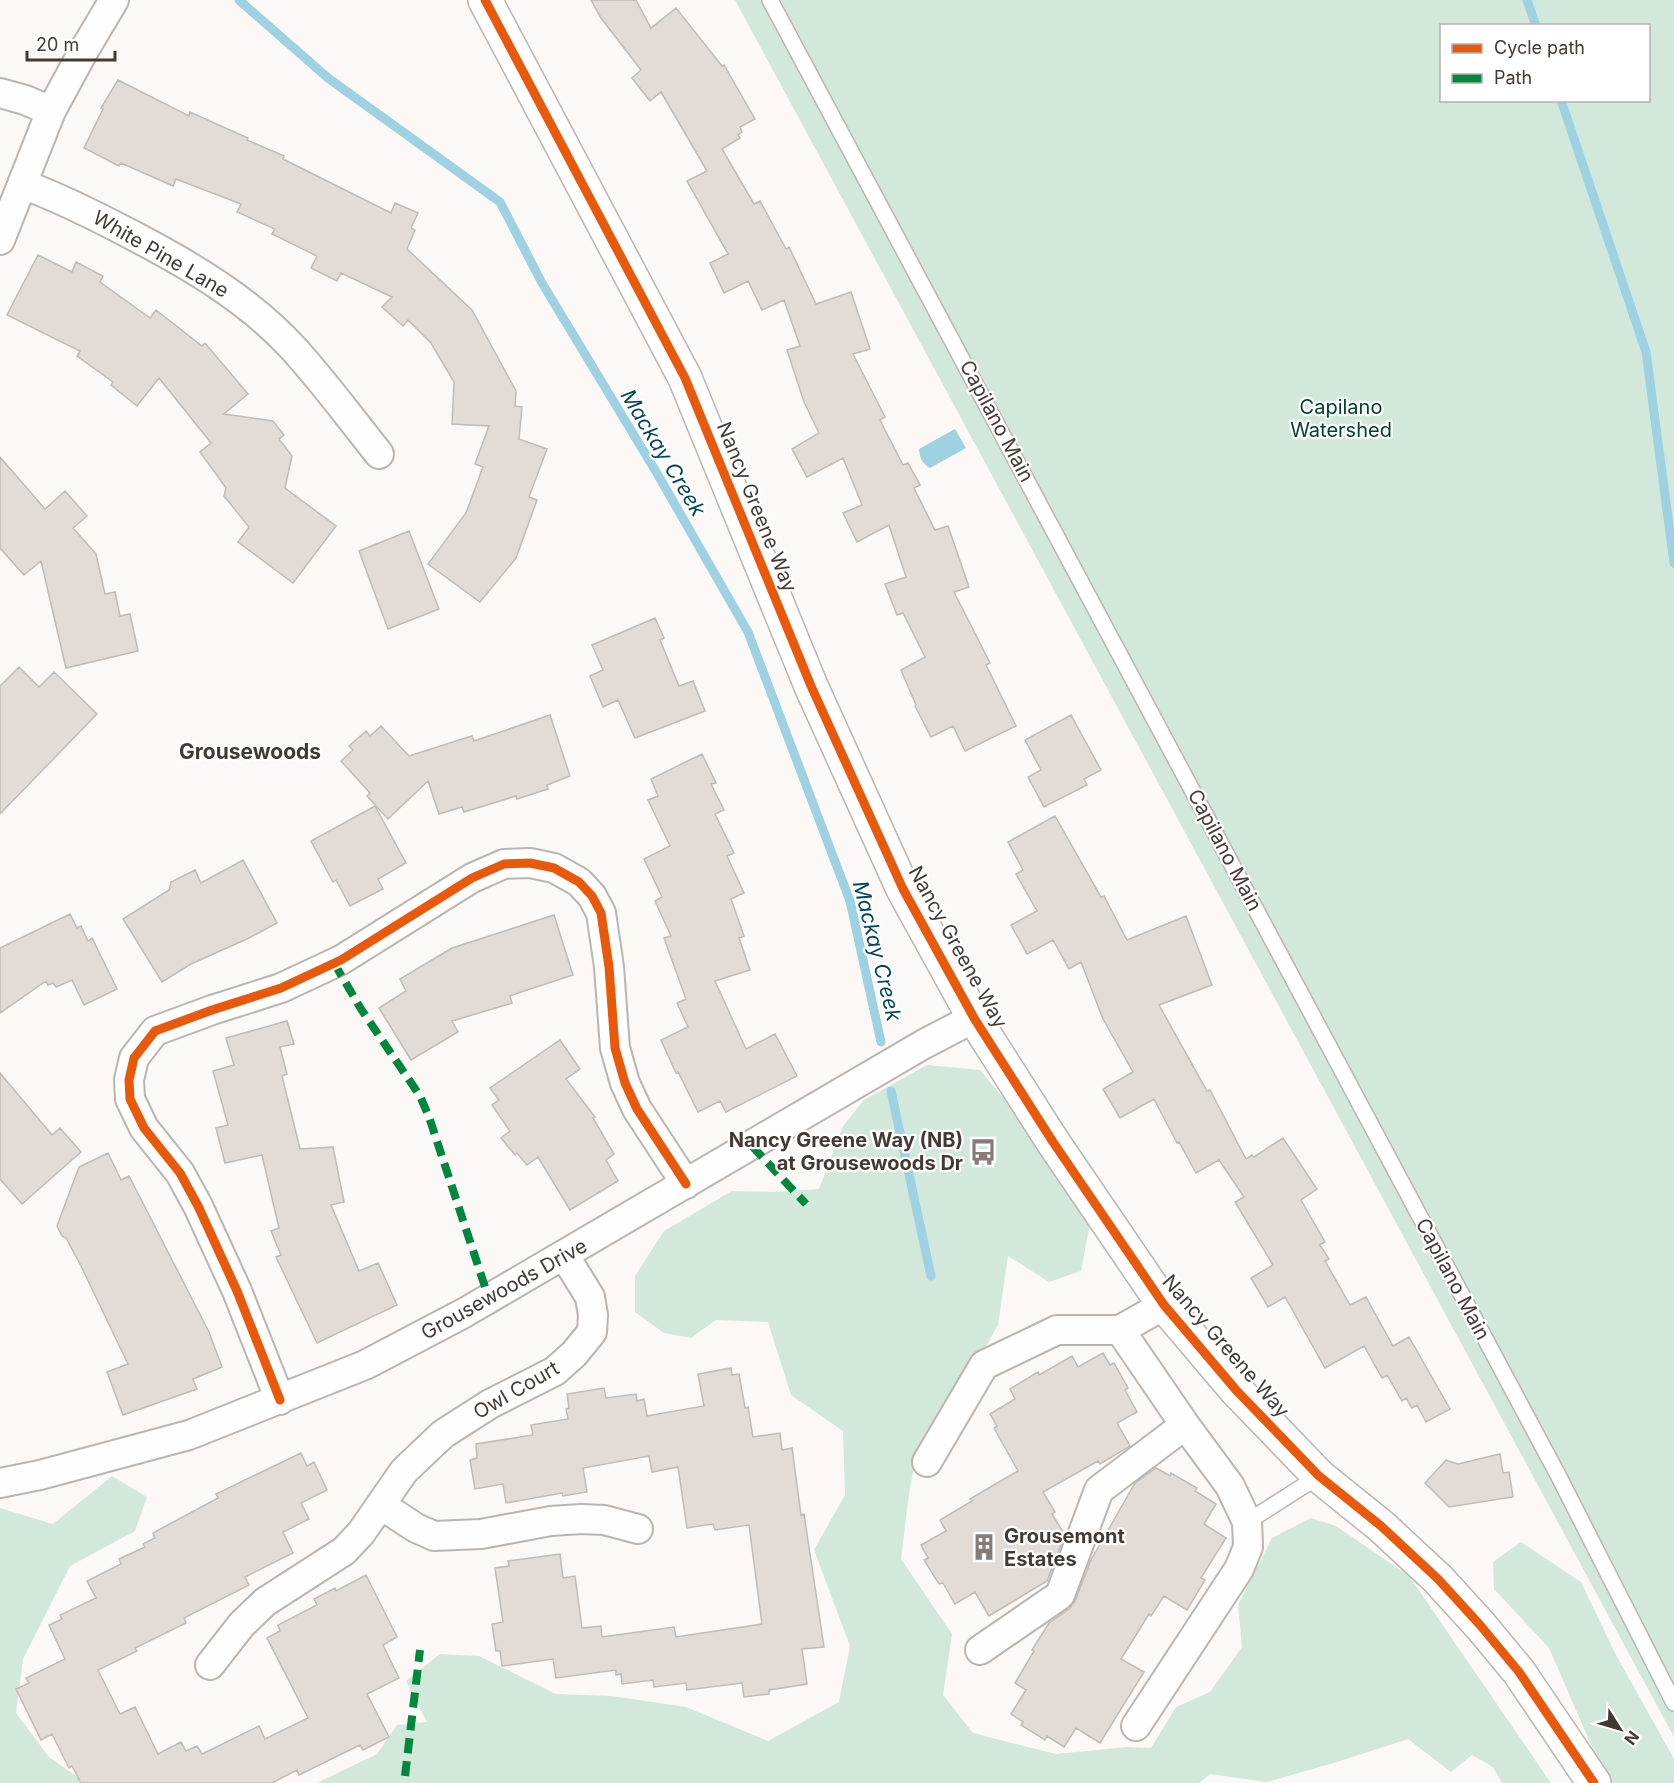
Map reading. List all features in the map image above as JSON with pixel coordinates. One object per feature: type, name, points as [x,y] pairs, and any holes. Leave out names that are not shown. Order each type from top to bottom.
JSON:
[{"type":"street","points":[[0,240],[51,111],[114,0]]},
{"type":"street","name":"Nancy Greene Way","points":[[485,0],[685,378],[821,707],[903,889],[974,1018],[1053,1142],[1164,1305],[1236,1390],[1319,1476],[1389,1534],[1438,1579],[1480,1625],[1519,1672],[1594,1783]]},
{"type":"street","points":[[0,93],[51,111]]},
{"type":"street","name":"White Pine Lane","points":[[22,184],[96,216],[218,284],[293,348],[379,454]]},
{"type":"street","points":[[280,1400],[237,1291],[198,1206],[180,1173],[144,1128],[130,1099],[129,1080],[134,1058],[155,1031],[281,988],[341,960],[472,878],[504,864],[530,863],[554,868],[579,882],[592,896],[601,913],[609,967],[615,1048],[625,1083],[637,1109],[686,1184]]},
{"type":"street","name":"Grousewoods Drive","points":[[0,1484],[189,1435],[365,1365],[464,1313],[924,1044],[974,1018]]},
{"type":"street","name":"Owl Court","points":[[210,1665],[242,1624],[265,1602],[344,1551],[361,1533],[404,1471],[443,1434],[490,1404],[555,1371],[574,1354],[592,1332],[593,1315],[590,1297],[564,1255]]},
{"type":"street","points":[[927,1462],[984,1365],[1057,1330],[1120,1330],[1164,1305]]},
{"type":"street","points":[[1120,1330],[1230,1486],[1247,1522],[1248,1547],[1239,1569],[1136,1726]]},
{"type":"street","points":[[980,1650],[1060,1595],[1099,1490],[1185,1425]]},
{"type":"street","points":[[381,1505],[416,1528],[434,1536],[481,1534],[551,1521],[581,1519],[604,1520],[638,1529]]},
{"type":"lane","name":"Capilano Main","points":[[770,0],[1558,1475],[1674,1703]]},
{"type":"lane","points":[[1247,1522],[1319,1476]]},
{"type":"green space","name":"Capilano Watershed","points":[[735,0],[1674,0],[1674,1737]]},
{"type":"green space","points":[[927,1065],[980,1070],[1032,1132],[1090,1224],[1081,1271],[1049,1282],[1008,1256],[998,1325],[963,1387],[918,1447],[909,1493],[901,1559],[952,1634],[943,1695],[973,1733],[1056,1754],[1127,1747],[1151,1748],[1176,1707],[1210,1692],[1242,1647],[1238,1605],[1272,1538],[1311,1518],[1336,1526],[1409,1576],[1551,1783],[1502,1783],[1493,1767],[1472,1755],[1451,1772],[1408,1739],[1267,1782],[1210,1774],[1199,1783],[317,1783],[377,1754],[397,1725],[427,1722],[406,1681],[440,1654],[479,1656],[556,1694],[611,1696],[686,1707],[768,1741],[839,1702],[850,1646],[814,1550],[845,1495],[843,1431],[791,1395],[768,1322],[716,1320],[691,1338],[664,1333],[635,1312],[635,1276],[664,1231],[732,1191],[775,1192],[819,1189],[843,1126],[864,1100]]},
{"type":"green space","points":[[112,1476],[147,1497],[135,1531],[70,1566],[23,1659],[16,1713],[49,1757],[86,1783],[0,1783],[0,1508],[53,1524]]},
{"type":"green space","points":[[1521,1542],[1581,1582],[1615,1653],[1674,1759],[1674,1783],[1612,1783],[1599,1763],[1549,1648],[1494,1589],[1493,1562]]},
{"type":"water","points":[[955,429],[966,448],[930,468],[927,466],[922,460],[919,449]]},
{"type":"building","points":[[591,0],[636,0],[651,28],[676,8],[722,66],[724,65],[755,119],[740,127],[742,132],[738,135],[740,138],[722,149],[754,204],[760,201],[786,249],[789,247],[816,304],[851,292],[870,349],[853,354],[885,417],[880,420],[903,465],[908,463],[920,485],[914,488],[935,530],[948,526],[969,587],[954,592],[990,663],[986,665],[1016,726],[965,751],[953,726],[931,737],[915,706],[901,670],[925,657],[903,613],[897,615],[885,584],[906,577],[889,525],[857,542],[843,513],[862,505],[843,458],[807,477],[792,449],[819,433],[804,402],[787,350],[800,346],[784,300],[762,310],[748,281],[724,293],[710,263],[728,254],[687,181],[707,171],[661,92],[650,101],[632,78],[641,70],[601,18]]},
{"type":"building","points":[[118,80],[189,116],[190,112],[248,138],[247,140],[284,156],[283,159],[391,213],[395,203],[418,213],[411,228],[415,230],[407,249],[472,310],[516,391],[515,406],[522,407],[519,439],[547,449],[529,497],[537,500],[516,558],[480,602],[428,564],[466,513],[483,467],[475,464],[489,426],[452,424],[454,382],[431,343],[408,320],[403,326],[382,307],[392,297],[341,273],[337,281],[311,268],[317,256],[272,234],[275,229],[237,212],[241,204],[176,179],[173,186],[121,163],[119,166],[84,148],[103,109],[101,108]]},
{"type":"building","points":[[38,255],[72,272],[76,262],[103,276],[100,282],[150,318],[156,310],[202,346],[205,343],[248,394],[224,414],[273,421],[284,435],[279,439],[292,456],[285,488],[336,526],[293,583],[238,542],[249,527],[224,496],[226,488],[200,452],[211,443],[159,378],[137,406],[111,385],[113,382],[77,356],[80,351],[7,315]]},
{"type":"building","points":[[0,457],[45,509],[65,491],[87,516],[73,528],[96,554],[105,594],[115,592],[120,616],[130,614],[138,651],[66,668],[41,561],[24,575],[0,548]]},
{"type":"building","points":[[409,531],[439,609],[388,629],[359,551]]},
{"type":"building","points":[[655,618],[664,638],[660,640],[679,686],[693,681],[705,711],[635,738],[618,700],[603,707],[590,676],[603,670],[592,645]]},
{"type":"building","points":[[19,667],[39,687],[54,672],[97,714],[0,814],[0,686]]},
{"type":"building","points":[[550,715],[570,776],[547,785],[548,789],[464,812],[462,807],[439,814],[428,781],[388,819],[367,796],[370,793],[341,761],[353,750],[349,746],[366,731],[370,736],[381,726],[409,756],[472,736],[474,741]]},
{"type":"building","points":[[1071,715],[1101,770],[1084,779],[1087,785],[1044,807],[1028,777],[1041,770],[1025,740]]},
{"type":"building","points":[[702,754],[716,783],[711,784],[724,810],[715,814],[734,853],[727,856],[744,893],[731,899],[744,936],[739,938],[750,970],[715,981],[746,1049],[775,1034],[797,1076],[726,1112],[720,1101],[698,1112],[661,1040],[688,1027],[677,1003],[686,999],[664,938],[671,936],[655,901],[662,897],[644,859],[670,846],[648,800],[658,796],[651,779]]},
{"type":"building","points":[[375,806],[406,863],[378,879],[383,889],[350,906],[336,880],[333,882],[311,841]]},
{"type":"building","points":[[1055,816],[1101,897],[1104,896],[1127,940],[1186,916],[1212,985],[1159,1005],[1207,1091],[1210,1090],[1246,1159],[1252,1155],[1254,1157],[1283,1138],[1317,1189],[1301,1200],[1325,1242],[1320,1245],[1329,1259],[1325,1261],[1350,1305],[1366,1297],[1393,1346],[1409,1337],[1450,1409],[1426,1422],[1417,1405],[1412,1408],[1406,1398],[1402,1401],[1387,1375],[1382,1378],[1364,1346],[1325,1368],[1285,1297],[1268,1307],[1251,1278],[1273,1265],[1235,1202],[1244,1197],[1219,1160],[1196,1173],[1154,1099],[1120,1118],[1103,1089],[1133,1072],[1103,1019],[1081,962],[1069,969],[1053,940],[1027,954],[1011,925],[1037,911],[1016,874],[1023,870],[1008,842]]},
{"type":"building","points":[[243,860],[277,923],[191,964],[162,982],[123,919],[169,890],[171,882],[195,870],[201,883]]},
{"type":"building","points":[[70,914],[77,928],[81,926],[88,941],[92,938],[117,989],[84,1005],[72,980],[56,987],[53,983],[48,985],[46,981],[0,1013],[0,948]]},
{"type":"building","points":[[554,915],[573,975],[510,996],[512,1003],[452,1021],[458,1032],[411,1060],[379,1008],[406,991],[400,979],[452,948]]},
{"type":"building","points":[[287,1021],[294,1044],[280,1047],[287,1074],[282,1076],[300,1149],[333,1147],[344,1202],[331,1205],[359,1271],[378,1263],[397,1305],[317,1343],[276,1257],[281,1255],[271,1231],[279,1228],[262,1155],[225,1163],[216,1128],[228,1125],[213,1071],[234,1065],[226,1038]]},
{"type":"building","points":[[560,1040],[580,1069],[566,1079],[595,1117],[593,1118],[614,1154],[606,1160],[618,1181],[570,1210],[538,1157],[527,1165],[501,1138],[510,1131],[492,1105],[499,1100],[490,1088]]},
{"type":"building","points":[[0,1073],[52,1135],[60,1128],[81,1152],[22,1204],[0,1179]]},
{"type":"building","points":[[108,1153],[121,1180],[129,1176],[209,1332],[222,1367],[193,1379],[197,1389],[123,1415],[107,1372],[128,1364],[81,1266],[57,1226],[79,1167]]},
{"type":"building","points":[[1103,1353],[1110,1365],[1114,1363],[1128,1388],[1125,1390],[1137,1412],[1117,1423],[1130,1446],[1100,1464],[1098,1461],[1043,1492],[1055,1512],[1052,1514],[1065,1535],[1047,1581],[989,1616],[975,1592],[955,1604],[943,1583],[939,1584],[924,1560],[928,1558],[921,1545],[946,1531],[940,1520],[972,1501],[970,1499],[1018,1471],[994,1428],[997,1426],[990,1414],[1015,1399],[1010,1389],[1038,1372],[1039,1375],[1072,1356],[1078,1367]]},
{"type":"building","points":[[731,1368],[732,1375],[739,1374],[753,1437],[780,1433],[782,1450],[792,1448],[824,1647],[802,1649],[807,1684],[769,1690],[769,1694],[744,1697],[742,1683],[687,1690],[686,1683],[654,1687],[653,1680],[622,1684],[621,1674],[616,1675],[616,1670],[556,1678],[553,1659],[502,1666],[500,1651],[496,1651],[492,1624],[503,1622],[495,1568],[509,1566],[508,1561],[560,1554],[563,1578],[575,1576],[582,1628],[601,1626],[602,1637],[674,1627],[676,1637],[762,1624],[749,1525],[715,1530],[713,1524],[687,1528],[678,1467],[652,1472],[649,1456],[583,1468],[587,1492],[563,1496],[562,1493],[506,1503],[503,1484],[475,1489],[470,1460],[477,1458],[476,1444],[533,1435],[531,1425],[568,1419],[567,1394],[604,1388],[606,1398],[636,1394],[637,1401],[644,1399],[647,1416],[704,1406],[698,1374]]},
{"type":"building","points":[[301,1453],[307,1466],[314,1462],[327,1490],[301,1503],[309,1519],[283,1532],[293,1553],[245,1577],[249,1585],[184,1618],[186,1623],[135,1648],[137,1651],[98,1670],[120,1714],[135,1707],[158,1754],[181,1742],[186,1751],[197,1746],[202,1754],[259,1726],[265,1739],[308,1718],[267,1638],[280,1631],[278,1625],[317,1605],[314,1599],[335,1588],[336,1591],[366,1575],[397,1637],[383,1645],[399,1678],[367,1694],[389,1737],[363,1750],[360,1745],[299,1775],[297,1770],[272,1783],[81,1783],[72,1766],[69,1768],[52,1734],[41,1740],[16,1689],[29,1683],[26,1678],[65,1659],[49,1625],[62,1619],[60,1615],[96,1598],[87,1581],[121,1564],[119,1559],[145,1547],[143,1544],[155,1538],[153,1533],[218,1498],[216,1494]]},
{"type":"building","points":[[1500,1454],[1503,1473],[1509,1472],[1513,1497],[1449,1507],[1425,1483],[1446,1460],[1458,1464]]},
{"type":"building","points":[[1156,1468],[1170,1476],[1171,1473],[1197,1488],[1195,1491],[1216,1504],[1204,1524],[1226,1538],[1201,1578],[1205,1580],[1187,1610],[1164,1596],[1151,1616],[1149,1614],[1121,1659],[1144,1672],[1100,1743],[1076,1728],[1064,1747],[1047,1736],[1045,1740],[1021,1725],[1023,1722],[1011,1714],[1026,1690],[1015,1683],[1049,1623],[1069,1609],[1075,1601],[1091,1560],[1135,1483]]},
{"type":"waterway","name":"Mackay Creek","points":[[239,0],[328,78],[500,202],[542,283],[658,475],[748,632],[850,901],[881,1042]]},
{"type":"waterway","points":[[1527,0],[1535,24]]},
{"type":"waterway","points":[[1562,102],[1646,352],[1674,563]]},
{"type":"waterway","name":"Mackay Creek","points":[[891,1091],[931,1276]]},
{"type":"marked path","points":[[334,963],[361,1009],[420,1096],[489,1299]]},
{"type":"marked path","points":[[752,1146],[806,1204]]},
{"type":"marked path","points":[[405,1776],[420,1650]]},
{"type":"cycle path","points":[[485,0],[685,378],[811,686],[903,889],[974,1018],[1053,1142],[1164,1305],[1236,1390],[1319,1476],[1381,1526],[1438,1579],[1480,1625],[1519,1672],[1594,1783]]},
{"type":"cycle path","points":[[280,1400],[237,1291],[198,1206],[180,1173],[144,1128],[130,1099],[129,1080],[134,1058],[155,1031],[281,988],[341,960],[472,878],[504,864],[530,863],[554,868],[579,882],[592,896],[601,913],[609,967],[615,1048],[625,1083],[637,1109],[686,1184]]},
{"type":"place","name":"Nancy Greene Way (NB) at Grousewoods Dr","points":[[983,1152]]},
{"type":"place","name":"Grousemont Estates","points":[[984,1547]]},
{"type":"district","name":"Grousewoods","points":[[250,752]]}]
